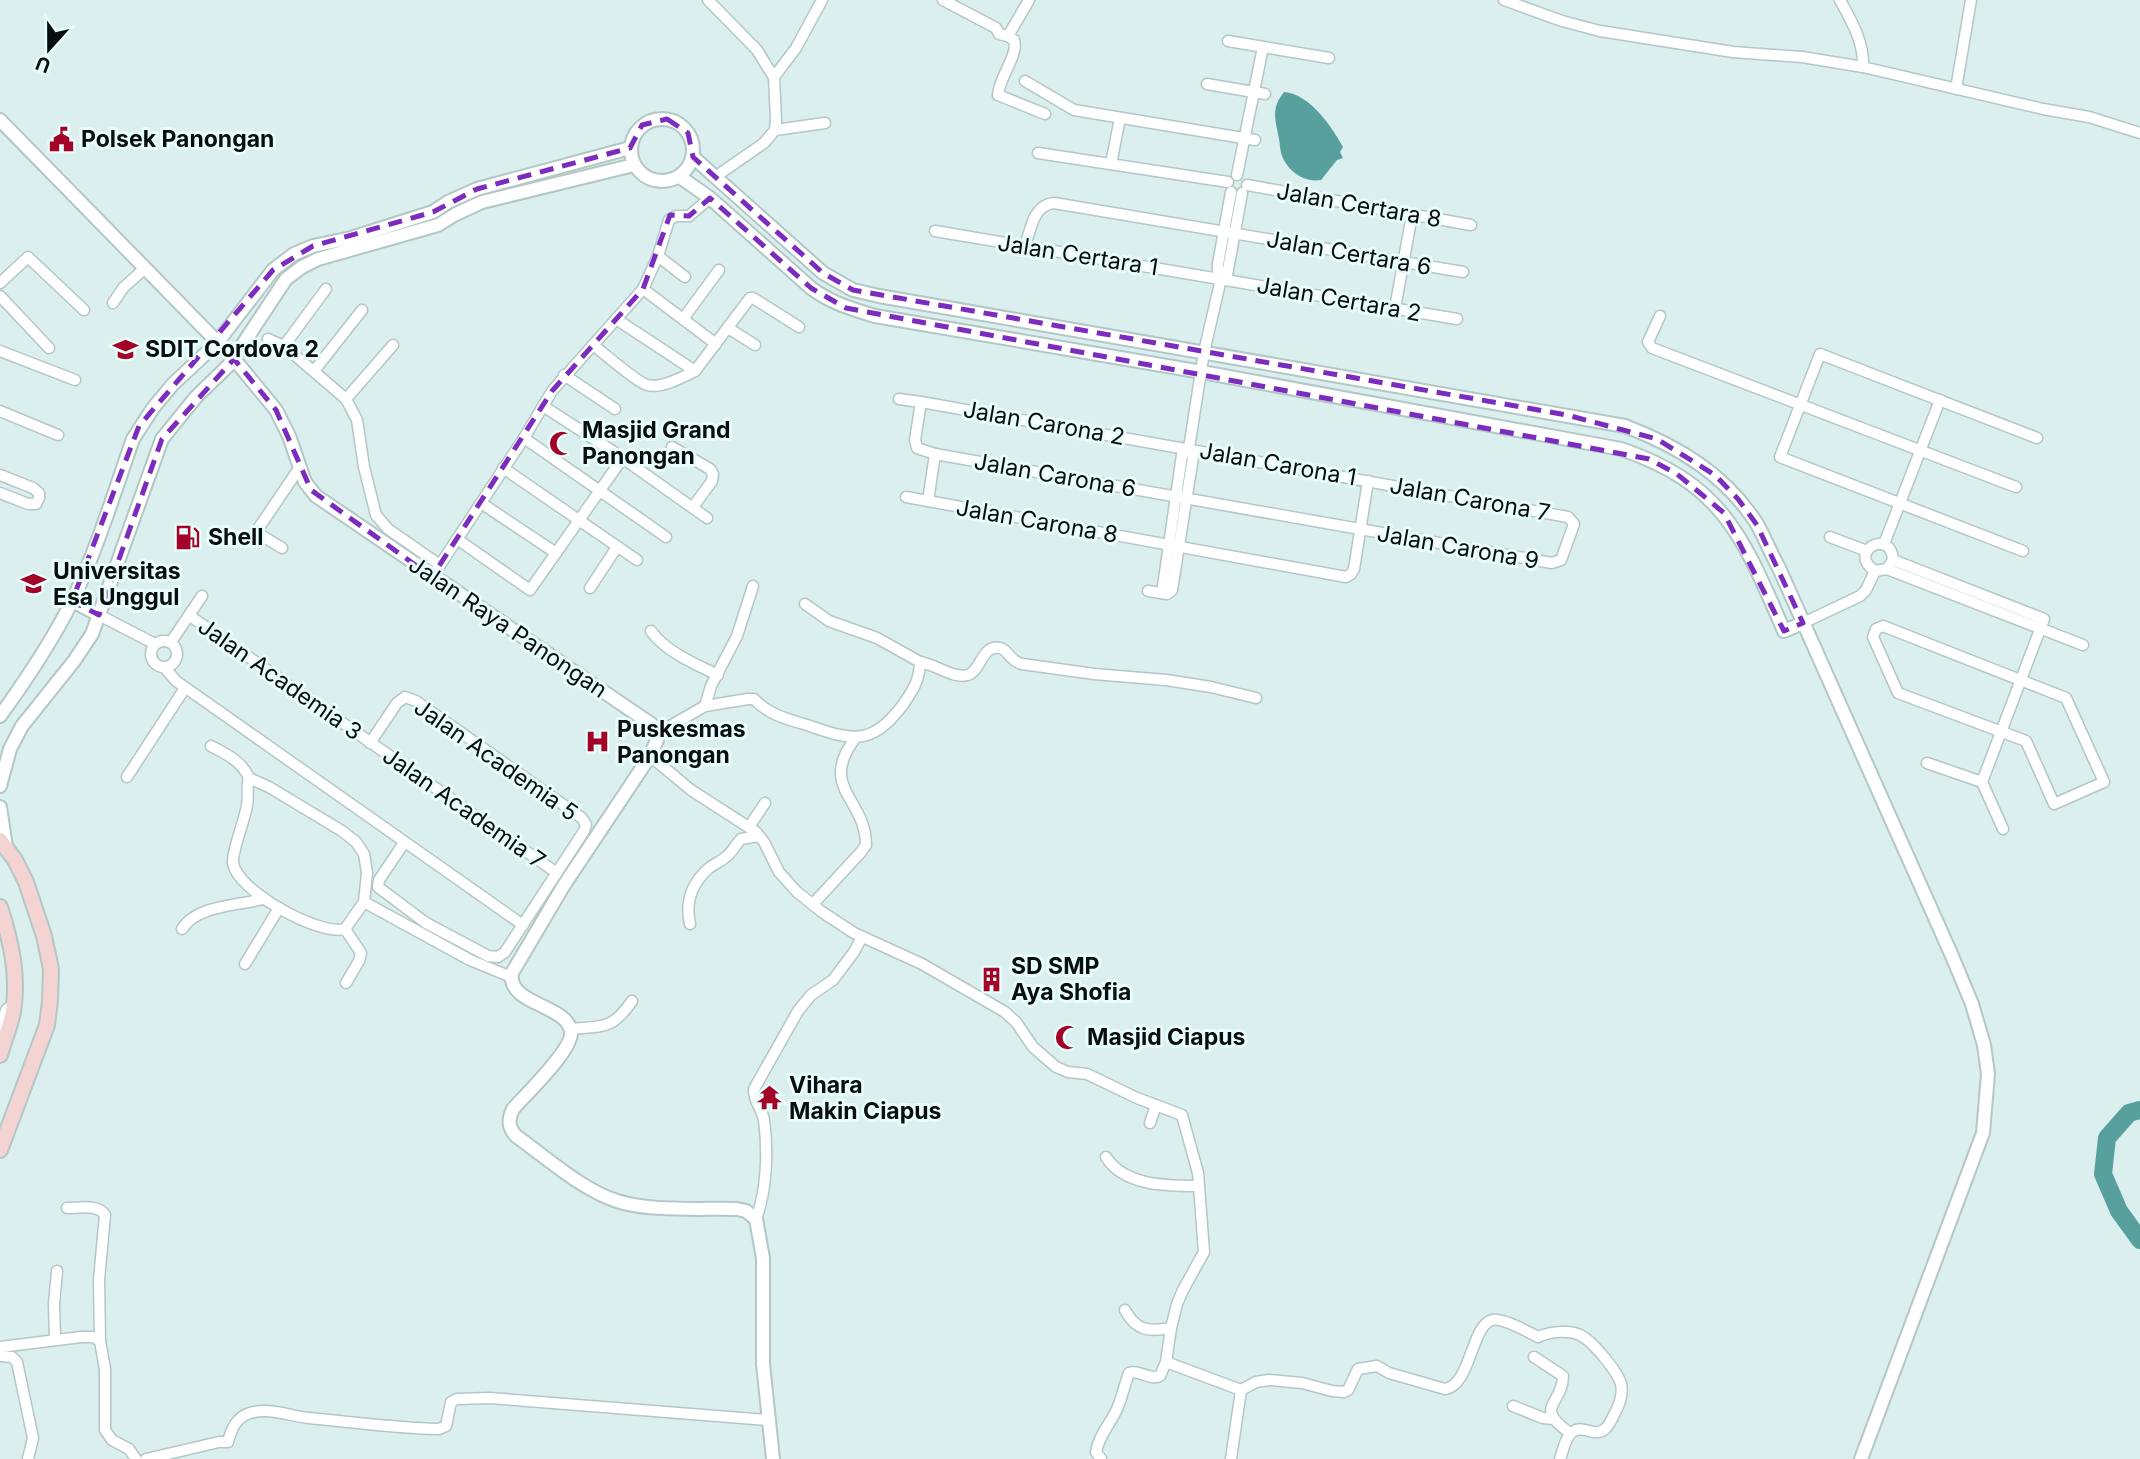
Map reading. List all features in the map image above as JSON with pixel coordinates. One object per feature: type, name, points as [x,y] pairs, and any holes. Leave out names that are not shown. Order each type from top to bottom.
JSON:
[{"type":"main road","points":[[0,1150],[47,1025],[51,979],[44,936],[33,900],[26,881],[3,843]]},
{"type":"main road","points":[[0,907],[13,951],[16,990],[0,1055]]},
{"type":"street","points":[[708,0],[757,50],[774,77],[776,121],[775,130],[764,143],[715,177]]},
{"type":"street","points":[[774,77],[796,48],[822,0]]},
{"type":"street","points":[[1008,36],[1029,0]]},
{"type":"street","points":[[1504,0],[1562,21],[1600,31],[1733,52],[1802,57],[1863,67],[2043,109],[2089,117],[2140,133]]},
{"type":"street","points":[[1840,0],[1858,33],[1863,67]]},
{"type":"street","points":[[1956,89],[1971,0]]},
{"type":"street","points":[[947,1],[996,28],[999,34],[1014,40],[1016,47],[998,94],[1045,114]]},
{"type":"street","points":[[1228,41],[1329,58]]},
{"type":"street","points":[[1174,546],[1187,498],[1193,457],[1189,448],[1204,352],[1221,279],[1227,275],[1229,187],[1233,176],[1237,174],[1263,47]]},
{"type":"street","points":[[1025,81],[1074,110],[1255,141]]},
{"type":"street","points":[[1208,84],[1265,94]]},
{"type":"street","points":[[1111,164],[1120,118]]},
{"type":"street","points":[[667,119],[676,122],[688,133],[694,149],[690,165],[680,177],[666,181],[652,180],[639,172],[634,165],[630,148],[632,139],[642,125],[667,119]]},
{"type":"street","name":"Jalan Raya Panongan","points":[[0,120],[234,359],[276,410],[289,436],[305,482],[316,496],[432,577],[652,723],[659,733]]},
{"type":"street","points":[[775,130],[825,123]]},
{"type":"street","points":[[0,716],[50,641],[72,601],[139,426],[173,383],[217,343],[273,270],[294,254],[313,246],[351,238],[433,212],[448,202],[477,190],[630,148]]},
{"type":"street","points":[[1038,153],[1229,187],[1234,194],[1244,189]]},
{"type":"street","points":[[693,157],[823,273],[853,290],[1625,426],[1687,455],[1738,499],[1757,525],[1803,623],[1952,956],[1972,1004],[1988,1074],[1983,1133],[1978,1150],[1861,1459]]},
{"type":"street","points":[[0,786],[10,749],[22,726],[92,634],[162,439],[196,397],[234,359],[286,279],[302,267],[318,260],[439,225],[482,202],[634,165]]},
{"type":"street","points":[[1229,232],[1244,189],[1244,177],[1237,174]]},
{"type":"street","points":[[680,177],[710,198],[811,288],[824,298],[846,308],[875,316],[1202,372],[1621,449],[1649,459],[1677,474],[1724,513],[1751,558],[1784,631],[1860,596],[1866,590],[1875,570],[1890,564],[2083,645]]},
{"type":"street","name":"Jalan Certara 8","points":[[1244,189],[1471,225]]},
{"type":"street","points":[[477,190],[482,202]]},
{"type":"street","points":[[432,577],[565,375],[643,289],[658,256],[669,220],[694,213],[710,198]]},
{"type":"street","name":"Jalan Certara 6","points":[[1025,246],[1036,213],[1046,203],[1054,203],[1463,272]]},
{"type":"street","points":[[1395,308],[1412,215]]},
{"type":"street","name":"Jalan Certara 1","points":[[935,231],[1221,279]]},
{"type":"street","points":[[658,256],[685,277]]},
{"type":"street","points":[[0,283],[28,257],[84,310]]},
{"type":"street","points":[[113,303],[144,269]]},
{"type":"street","points":[[684,319],[719,270]]},
{"type":"street","name":"Jalan Certara 2","points":[[1221,279],[1457,319]]},
{"type":"street","points":[[284,345],[326,289]]},
{"type":"street","points":[[643,289],[716,344]]},
{"type":"street","points":[[0,296],[49,348]]},
{"type":"street","points":[[593,345],[647,385],[661,384],[695,371],[746,301],[753,298],[799,327]]},
{"type":"street","points":[[314,371],[362,310]]},
{"type":"street","points":[[1660,316],[1648,342],[1652,348],[2016,487]]},
{"type":"street","points":[[616,319],[695,371]]},
{"type":"street","points":[[728,328],[755,345]]},
{"type":"street","points":[[268,339],[284,345],[346,399],[357,420],[364,467],[376,514],[388,529],[440,565]]},
{"type":"street","points":[[346,399],[393,345]]},
{"type":"street","points":[[0,351],[75,380]]},
{"type":"street","points":[[2023,551],[1780,457],[1820,354],[2037,438]]},
{"type":"street","points":[[565,375],[615,409]]},
{"type":"street","name":"Jalan Carona 2","points":[[899,399],[1189,448]]},
{"type":"street","points":[[1884,544],[1940,400]]},
{"type":"street","points":[[921,402],[915,440],[917,449],[935,454],[928,501]]},
{"type":"street","points":[[543,406],[707,518]]},
{"type":"street","points":[[0,411],[58,435]]},
{"type":"street","points":[[524,438],[666,537]]},
{"type":"street","points":[[671,447],[710,469],[713,474],[712,481],[693,507]]},
{"type":"street","points":[[1148,591],[1167,594],[1172,590],[1175,496],[1182,455],[1189,448]]},
{"type":"street","name":"Jalan Carona 1","points":[[1189,448],[1368,481]]},
{"type":"street","name":"Jalan Carona 6","points":[[935,454],[1187,498]]},
{"type":"street","points":[[457,539],[530,590],[622,459]]},
{"type":"street","points":[[282,548],[256,532],[300,467]]},
{"type":"street","points":[[503,468],[637,560]]},
{"type":"street","points":[[0,475],[33,488],[39,493],[39,498],[33,505],[0,493]]},
{"type":"street","points":[[1360,530],[1368,481]]},
{"type":"street","name":"Jalan Carona 7","points":[[1368,481],[1568,517],[1574,524],[1561,561],[1555,563]]},
{"type":"street","name":"Jalan Carona 8","points":[[906,497],[1346,577],[1351,575],[1354,569],[1360,530]]},
{"type":"street","name":"Jalan Carona 9","points":[[1187,498],[1555,563]]},
{"type":"street","points":[[481,503],[556,553]]},
{"type":"street","points":[[1830,537],[1867,551]]},
{"type":"street","points":[[1875,570],[1869,566],[1866,559],[1867,551],[1877,543],[1884,544],[1893,553],[1890,564]]},
{"type":"street","points":[[590,588],[617,547]]},
{"type":"street","points":[[705,706],[711,686],[744,618],[753,586]]},
{"type":"street","points":[[171,642],[201,596]]},
{"type":"street","points":[[72,601],[155,644]]},
{"type":"street","points":[[805,604],[829,621],[877,638],[920,662],[957,675],[966,676],[975,671],[988,651],[1001,648],[1014,662],[1021,664],[1167,680],[1256,698]]},
{"type":"street","name":"Jalan Academia 3","points":[[190,616],[370,743]]},
{"type":"street","points":[[1883,626],[2021,680],[2066,698],[2104,782],[2054,804],[2026,741],[1898,693],[1873,636],[1876,629],[1883,626]]},
{"type":"street","points":[[2003,829],[1982,782],[2040,629]]},
{"type":"street","points":[[651,631],[656,638],[682,657],[718,675]]},
{"type":"street","points":[[165,668],[173,664],[178,657],[177,649],[171,642],[163,640],[155,644],[151,651],[157,666],[165,668],[185,688],[523,925]]},
{"type":"street","points":[[756,1219],[746,1211],[737,1209],[668,1208],[620,1202],[599,1194],[516,1136],[509,1127],[513,1109],[566,1050],[571,1030],[560,1017],[518,992],[511,977],[521,954],[558,894],[650,756],[659,733],[705,706],[739,699],[754,699],[759,705],[785,720],[836,736],[856,737],[874,733],[894,717],[915,685],[920,662]]},
{"type":"street","points":[[127,777],[185,688]]},
{"type":"street","name":"Jalan Academia 5","points":[[370,743],[397,703],[405,697],[416,701],[582,818],[586,825],[584,831],[557,873]]},
{"type":"street","points":[[813,904],[866,845],[860,821],[840,773],[842,759],[856,737]]},
{"type":"street","name":"Jalan Academia 7","points":[[370,743],[557,873]]},
{"type":"street","points":[[211,746],[243,766],[249,778],[342,831],[356,842],[364,854],[366,865],[364,902],[345,929],[326,929],[279,908],[263,899],[240,878],[233,863],[248,801],[249,778]]},
{"type":"street","points":[[650,756],[691,790],[750,827],[764,842],[779,872],[797,891],[843,926],[922,964],[999,1008],[1012,1017],[1033,1047],[1056,1067],[1068,1073],[1087,1074],[1182,1115],[1196,1162],[1204,1252],[1183,1290],[1171,1328],[1166,1362],[1160,1376],[1158,1378],[1132,1371],[1129,1373],[1117,1409],[1098,1443],[1096,1452],[1101,1459]]},
{"type":"street","points":[[1927,764],[1982,782]]},
{"type":"street","points":[[750,827],[765,803]]},
{"type":"street","points":[[0,807],[3,843]]},
{"type":"street","points":[[690,923],[688,902],[698,880],[709,868],[728,856],[741,839],[759,836]]},
{"type":"street","points":[[404,843],[379,880],[378,887],[426,923],[488,956],[498,957],[505,952],[557,873]]},
{"type":"street","points":[[182,929],[197,914],[263,899]]},
{"type":"street","points":[[364,902],[470,960],[511,977]]},
{"type":"street","points":[[245,964],[279,908]]},
{"type":"street","points":[[345,929],[361,953],[346,983]]},
{"type":"street","points":[[772,1459],[763,1364],[763,1258],[756,1219],[762,1194],[765,1141],[763,1116],[754,1096],[754,1089],[798,1011],[811,995],[833,979],[862,937]]},
{"type":"street","points":[[571,1030],[612,1023],[619,1019],[632,1001]]},
{"type":"street","points":[[0,1028],[6,1010],[14,1004]]},
{"type":"street","points":[[1150,1123],[1156,1105]]},
{"type":"street","points":[[1105,1157],[1111,1167],[1126,1176],[1169,1185],[1198,1186]]},
{"type":"street","points":[[67,1208],[96,1208],[103,1210],[106,1215],[99,1280],[100,1341],[106,1369],[106,1430],[111,1440],[129,1449],[136,1459]]},
{"type":"street","points":[[55,1339],[57,1271]]},
{"type":"street","points":[[1125,1310],[1139,1328],[1148,1331],[1171,1328]]},
{"type":"street","points":[[1241,1390],[1255,1382],[1269,1380],[1302,1383],[1344,1392],[1348,1390],[1358,1369],[1377,1366],[1389,1373],[1445,1389],[1450,1388],[1460,1378],[1486,1325],[1494,1320],[1504,1321],[1538,1337],[1555,1332],[1580,1335],[1616,1373],[1622,1391],[1606,1428],[1596,1433],[1580,1429],[1570,1433],[1560,1459]]},
{"type":"street","points":[[0,1347],[88,1337],[100,1341]]},
{"type":"street","points":[[0,1356],[12,1357],[17,1362],[33,1438],[28,1459]]},
{"type":"street","points":[[1534,1357],[1563,1376],[1563,1382],[1551,1406],[1552,1417],[1570,1433]]},
{"type":"street","points":[[1166,1362],[1241,1390]]},
{"type":"street","points":[[1231,1459],[1241,1390]]},
{"type":"street","points":[[146,1459],[228,1442],[236,1423],[244,1415],[254,1411],[375,1426],[439,1429],[446,1426],[451,1402],[457,1399],[490,1398],[768,1420]]},
{"type":"street","points":[[1513,1406],[1543,1418],[1553,1419],[1552,1417]]},
{"type":"highlighted area","points":[[667,119],[688,133],[693,157],[823,273],[853,290],[1567,415],[1657,439],[1715,475],[1738,499],[1757,525],[1803,623],[1784,631],[1724,513],[1677,474],[1649,459],[846,308],[811,288],[710,198],[689,216],[670,215],[643,289],[552,391],[432,577],[311,490],[276,410],[234,359],[162,439],[99,615],[72,601],[139,426],[273,270],[313,246],[433,212],[477,189],[630,148],[642,125]]},
{"type":"water","points":[[1284,92],[1294,94],[1311,105],[1333,130],[1343,147],[1340,152],[1343,158],[1337,160],[1321,180],[1309,180],[1297,175],[1282,156],[1275,115],[1277,104]]},
{"type":"waterway","points":[[2140,1110],[2129,1113],[2107,1138],[2103,1174],[2119,1211],[2140,1240]]},
{"type":"place","name":"Polsek Panongan","points":[[61,139]]},
{"type":"place","name":"SDIT Cordova 2","points":[[125,349]]},
{"type":"place","name":"Masjid Grand Panongan","points":[[562,443]]},
{"type":"place","name":"Shell","points":[[188,537]]},
{"type":"place","name":"Universitas Esa Unggul","points":[[33,584]]},
{"type":"place","name":"Puskesmas Panongan","points":[[597,742]]},
{"type":"place","name":"SD SMP Aya Shofia","points":[[991,979]]},
{"type":"place","name":"Masjid Ciapus","points":[[1067,1037]]},
{"type":"place","name":"Vihara Makin Ciapus","points":[[769,1098]]}]
